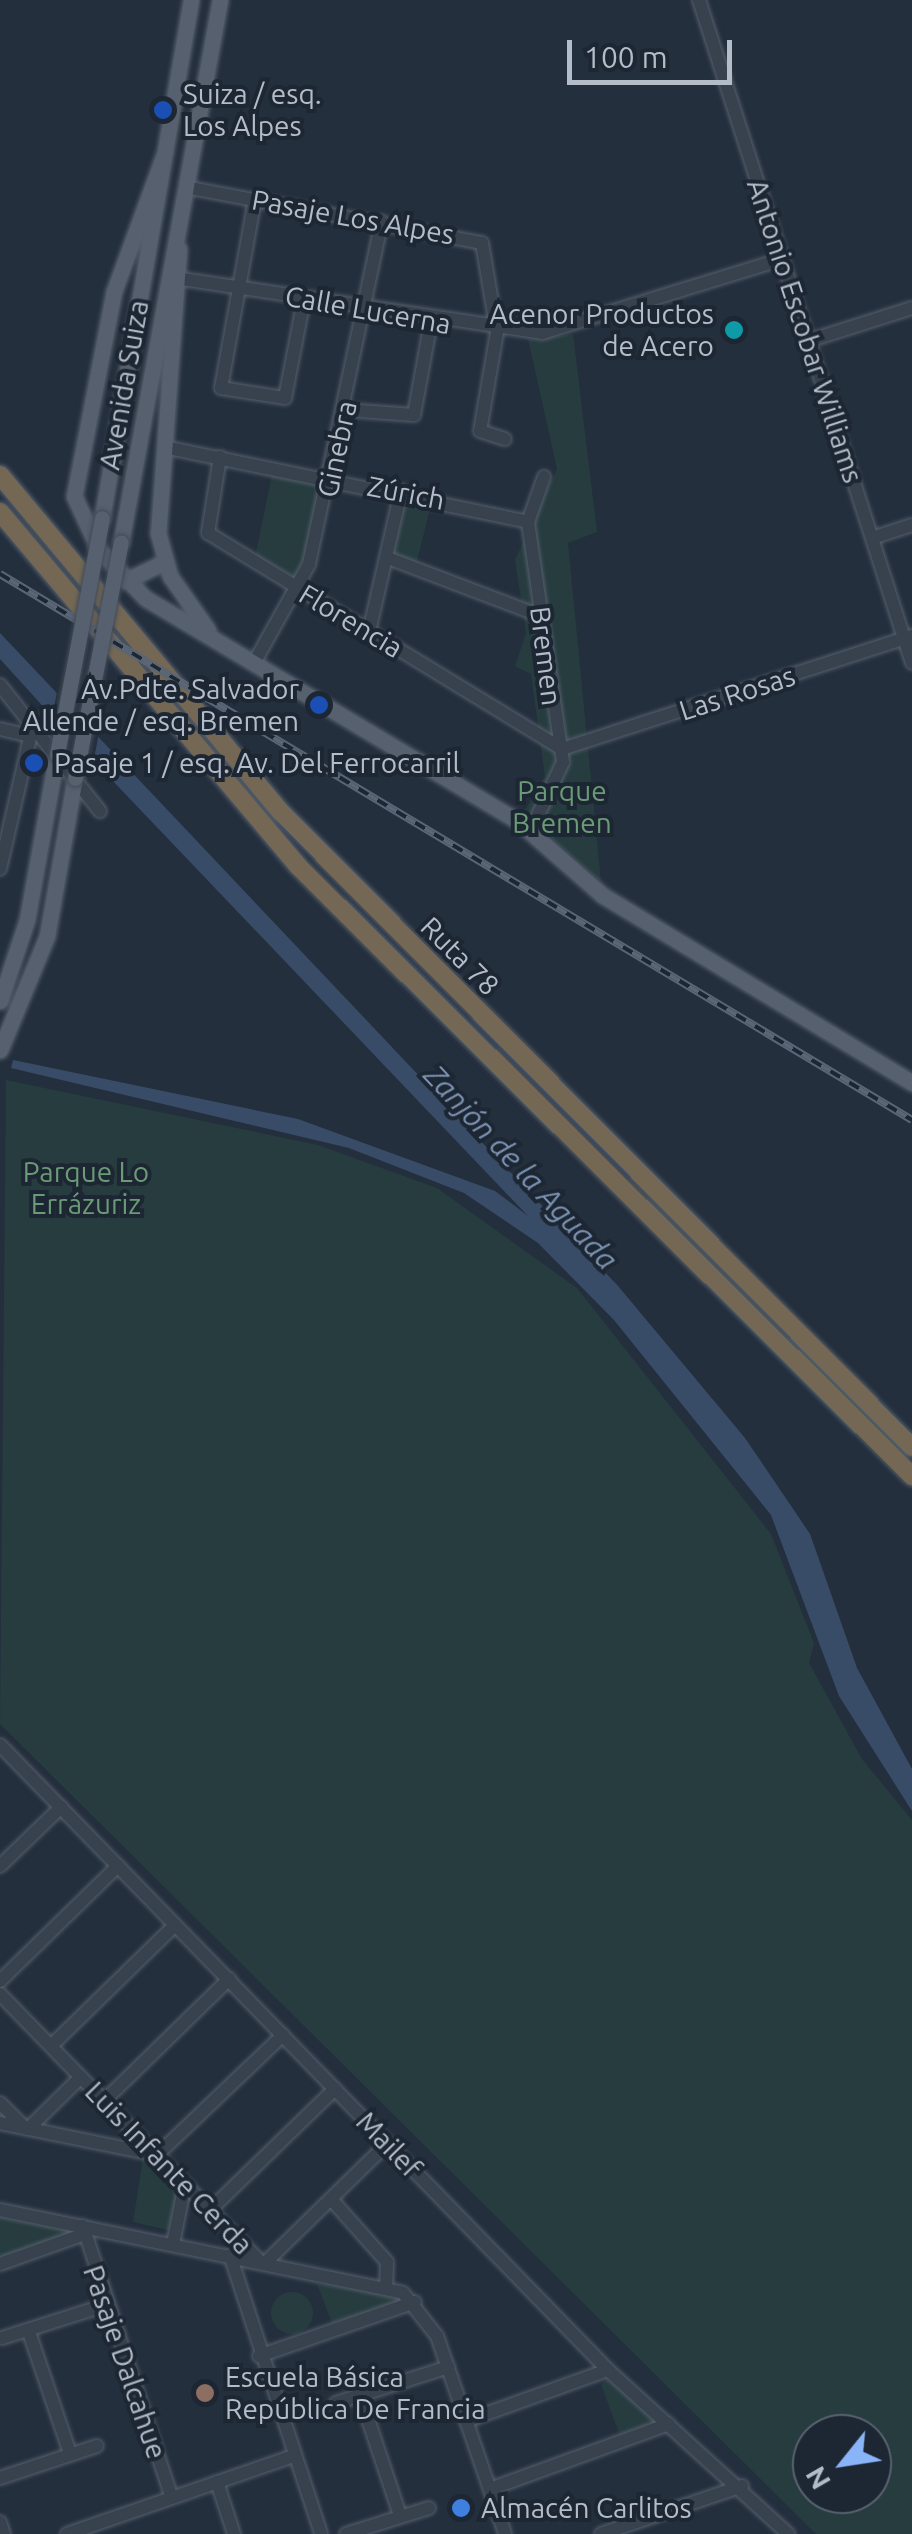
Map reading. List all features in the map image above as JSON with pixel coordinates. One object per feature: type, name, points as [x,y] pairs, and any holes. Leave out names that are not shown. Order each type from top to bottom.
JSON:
[{"type":"highway","name":"Ruta 78","points":[[0,475],[294,826],[912,1447]]},
{"type":"highway","name":"Ruta 78","points":[[0,512],[286,854],[912,1476]]},
{"type":"main road","name":"Avenida Suiza","points":[[0,1001],[27,920],[102,518],[191,0]]},
{"type":"main road","name":"Avenida Suiza","points":[[0,1050],[47,936],[220,0]]},
{"type":"main road","points":[[164,152],[114,290],[74,496],[80,525],[125,581],[531,830],[602,895],[912,1083]]},
{"type":"main road","name":"Avenida Suiza","points":[[176,235],[182,279],[157,521],[164,562],[222,644]]},
{"type":"main road","points":[[125,581],[164,562]]},
{"type":"street","name":"Antonio Escobar Williams","points":[[699,0],[872,538],[908,637],[912,662]]},
{"type":"street","name":"Pasaje Los Alpes","points":[[185,186],[482,243],[496,332],[480,431],[505,439]]},
{"type":"street","points":[[255,199],[219,384],[278,400],[304,300]]},
{"type":"street","name":"Ginebra","points":[[254,663],[299,589],[332,478],[382,222]]},
{"type":"street","name":"Calle Lucerna","points":[[182,279],[496,332],[575,328],[782,259]]},
{"type":"street","points":[[808,341],[912,308]]},
{"type":"street","points":[[346,410],[414,416],[431,321]]},
{"type":"street","name":"Zúrich","points":[[164,447],[401,492],[528,522]]},
{"type":"street","name":"Florencia","points":[[220,457],[206,532],[562,749]]},
{"type":"street","name":"Bremen","points":[[531,830],[560,774],[562,749],[528,522],[544,477]]},
{"type":"street","points":[[369,632],[401,492]]},
{"type":"street","points":[[872,538],[912,525]]},
{"type":"street","points":[[388,558],[541,616]]},
{"type":"street","name":"Las Rosas","points":[[562,749],[908,637]]},
{"type":"street","points":[[0,685],[34,720],[100,811]]},
{"type":"street","points":[[0,868],[4,829],[34,720]]},
{"type":"street","points":[[0,729],[30,736]]},
{"type":"street","name":"Mailef","points":[[3,1753],[61,1807],[608,2370],[742,2486],[788,2534]]},
{"type":"street","points":[[0,1866],[61,1807]]},
{"type":"street","points":[[0,1981],[118,1866]]},
{"type":"street","points":[[51,2046],[175,1924]]},
{"type":"street","points":[[104,2100],[229,1980]]},
{"type":"street","name":"Luis Infante Cerda","points":[[3,2004],[51,2046],[263,2262],[386,2284],[415,2302]]},
{"type":"street","points":[[0,2124],[157,2155],[283,2035]]},
{"type":"street","points":[[26,2128],[81,2077]]},
{"type":"street","points":[[210,2210],[336,2089]]},
{"type":"street","points":[[0,2103],[26,2128]]},
{"type":"street","points":[[0,2210],[82,2230],[263,2262],[388,2143]]},
{"type":"street","points":[[173,2244],[185,2184]]},
{"type":"street","points":[[331,2199],[387,2262],[386,2284]]},
{"type":"street","points":[[0,2264],[82,2230]]},
{"type":"street","name":"Pasaje Dalcahue","points":[[82,2230],[172,2498]]},
{"type":"street","points":[[230,2255],[258,2356],[320,2534]]},
{"type":"street","points":[[258,2356],[415,2302],[448,2367],[505,2534]]},
{"type":"street","points":[[2,2338],[106,2306]]},
{"type":"street","points":[[28,2332],[70,2453]]},
{"type":"street","points":[[336,2403],[448,2367]]},
{"type":"street","points":[[466,2421],[608,2370]]},
{"type":"street","points":[[360,2395],[400,2516]]},
{"type":"street","points":[[490,2489],[669,2424]]},
{"type":"street","points":[[0,2478],[97,2446]]},
{"type":"street","points":[[67,2534],[293,2456]]},
{"type":"street","points":[[217,2482],[234,2534]]},
{"type":"street","points":[[602,2534],[742,2486]]},
{"type":"street","points":[[346,2534],[429,2508]]},
{"type":"street","points":[[641,2520],[646,2534]]},
{"type":"street","points":[[0,2522],[4,2534]]},
{"type":"green space","name":"Parque Bremen","points":[[573,334],[597,532],[568,543],[601,882],[523,813],[545,777],[531,674],[515,666],[526,633],[515,560],[557,469],[528,339]]},
{"type":"green space","points":[[272,475],[325,487],[297,578],[255,557]]},
{"type":"green space","points":[[406,503],[431,505],[416,565],[392,556]]},
{"type":"green space","name":"Parque Lo Errázuriz","points":[[6,1080],[318,1145],[437,1188],[577,1288],[771,1534],[814,1643],[809,1663],[862,1759],[912,1820],[912,2534],[816,2534],[796,2514],[892,2514],[892,2414],[792,2414],[792,2510],[0,1724]]},
{"type":"green space","points":[[143,2158],[181,2188],[172,2231],[133,2222]]},
{"type":"green space","points":[[0,2217],[68,2231],[68,2236],[0,2257]]},
{"type":"green space","points":[[317,2284],[376,2290],[403,2303],[332,2323]]},
{"type":"green space","points":[[292,2292],[307,2298],[313,2313],[307,2328],[292,2334],[277,2328],[271,2313],[277,2298]]},
{"type":"green space","points":[[608,2380],[661,2423],[620,2436],[601,2384]]},
{"type":"water","points":[[0,633],[618,1286],[745,1438],[810,1534],[857,1668],[912,1769],[912,1811],[839,1696],[771,1515],[614,1320],[538,1243],[464,1193],[349,1148],[11,1068],[13,1060],[298,1119],[495,1191],[528,1216],[0,659]]},
{"type":"pier","points":[[58,687],[99,733],[92,769],[51,722]]},
{"type":"railway","points":[[0,574],[912,1120]]},
{"type":"place","name":"Suiza / esq. Los Alpes","points":[[163,110]]},
{"type":"place","name":"Acenor Productos de Acero","points":[[734,330]]},
{"type":"place","name":"Av.Pdte. Salvador Allende / esq. Bremen","points":[[319,705]]},
{"type":"place","name":"Pasaje 1 / esq. Av. Del Ferrocarril","points":[[34,763]]},
{"type":"place","name":"Escuela Básica República De Francia","points":[[205,2393]]},
{"type":"place","name":"Almacén Carlitos","points":[[461,2508]]},
{"type":"water label","name":"Zanjón de la Aguada","points":[[521,1167]]}]
